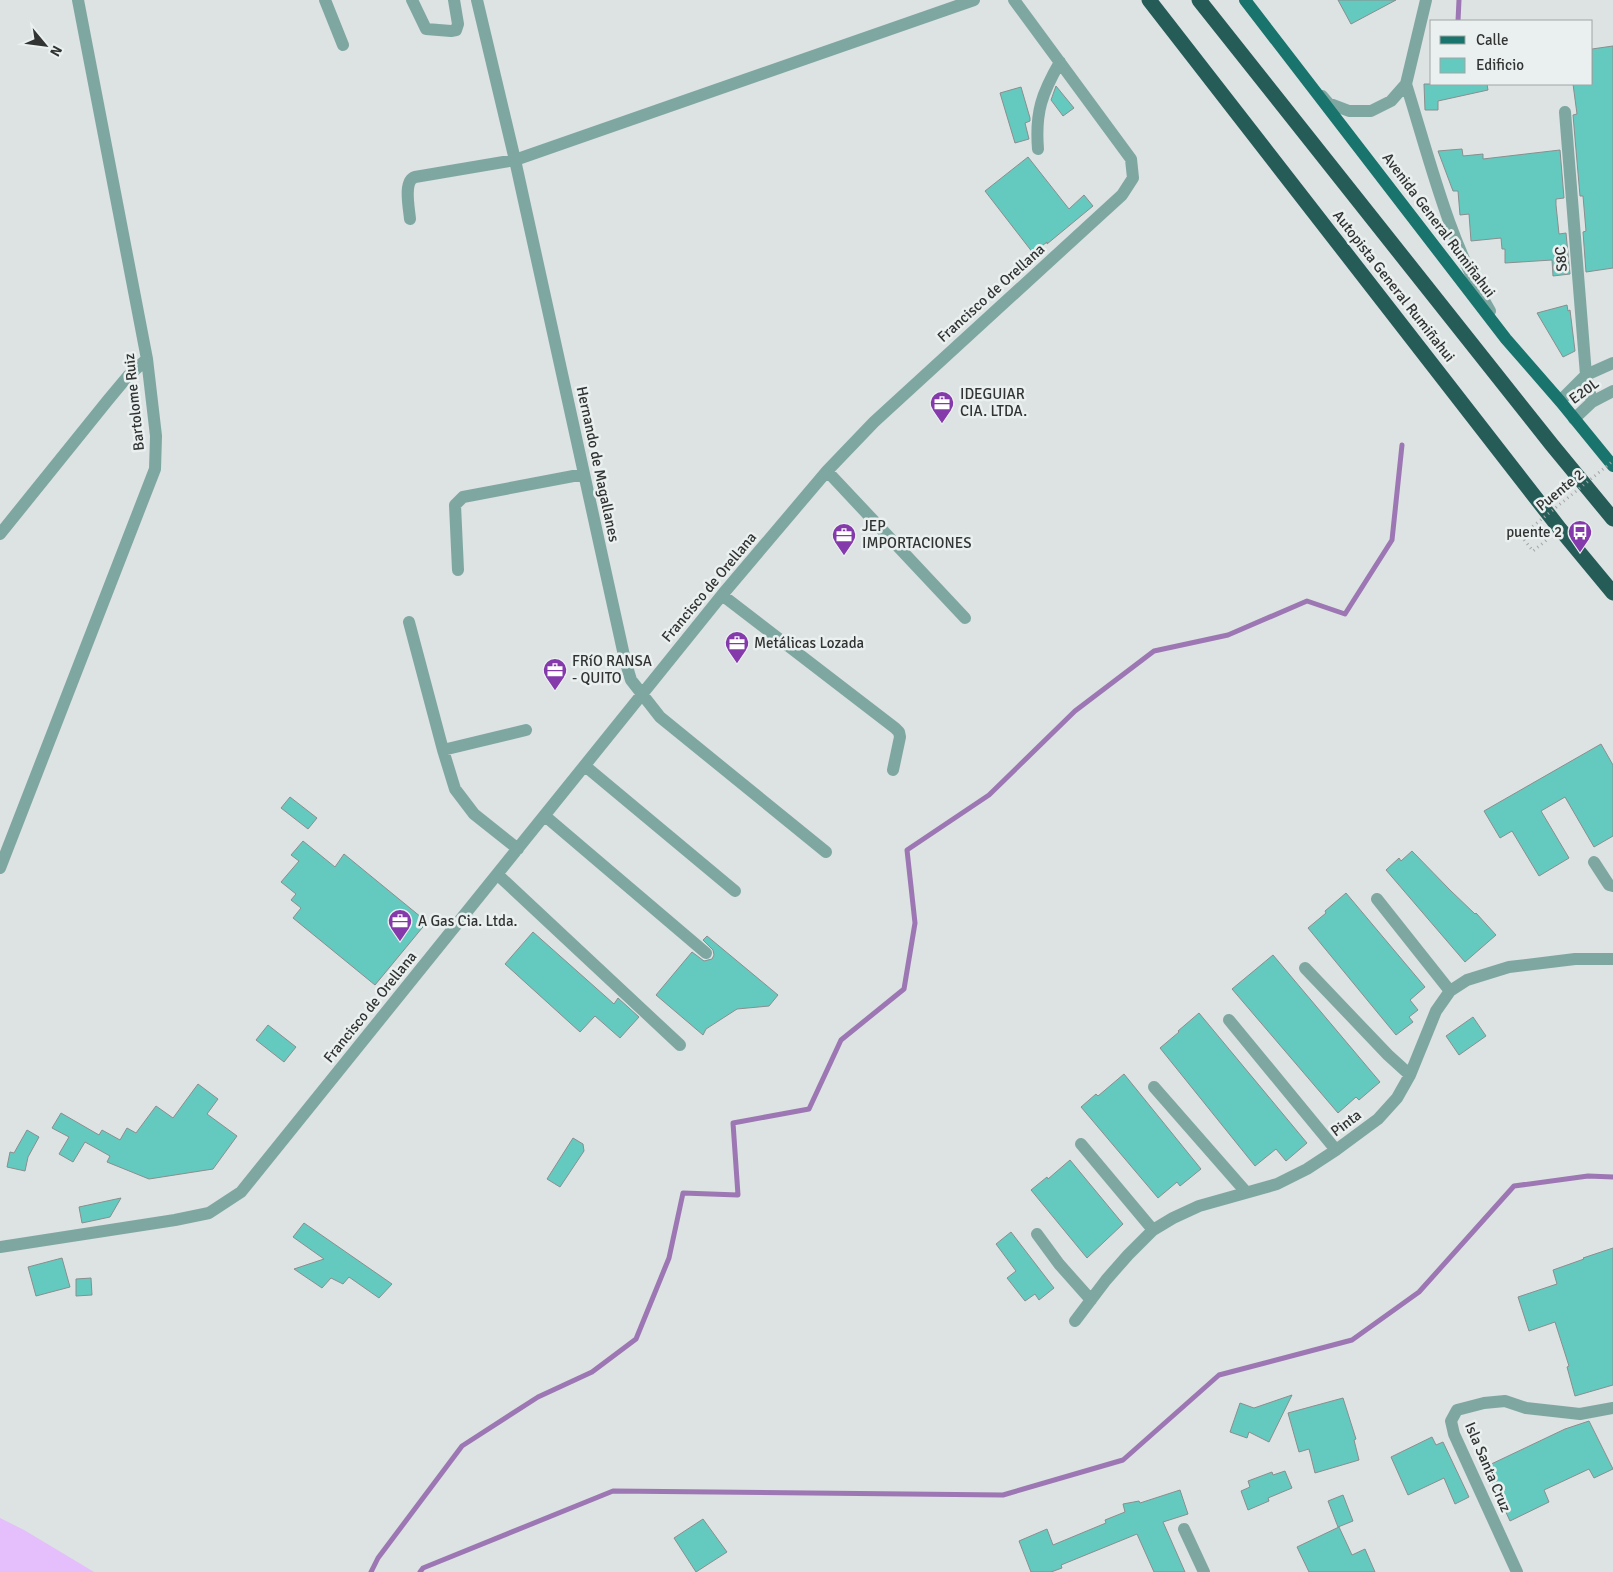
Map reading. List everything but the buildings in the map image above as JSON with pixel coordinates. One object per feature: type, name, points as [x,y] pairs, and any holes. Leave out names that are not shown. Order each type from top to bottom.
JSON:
[{"type":"highway","name":"Autopista General Rumiñahui","points":[[1149,0],[1560,529],[1613,593]]},
{"type":"highway","name":"Autopista General Rumiñahui","points":[[1199,0],[1552,445],[1613,519]]},
{"type":"main road","name":"Avenida General Rumiñahui","points":[[1245,0],[1506,339],[1613,466]]},
{"type":"street","name":"Bartolome Ruiz","points":[[0,868],[155,469],[156,436],[147,359],[78,0]]},
{"type":"street","points":[[325,0],[343,45]]},
{"type":"street","points":[[412,0],[426,29],[451,31],[456,30],[458,24],[454,0]]},
{"type":"street","name":"Hernando de Magallanes","points":[[477,0],[515,160],[625,660],[631,680],[660,717],[826,852]]},
{"type":"street","points":[[410,218],[407,184],[411,178],[515,160],[974,0]]},
{"type":"street","name":"Francisco de Orellana","points":[[0,1247],[209,1213],[241,1192],[722,595],[827,471],[874,422],[1122,195],[1133,178],[1131,158],[1014,0]]},
{"type":"street","points":[[1313,86],[1328,103],[1349,111],[1371,111],[1392,101],[1406,84],[1426,0]]},
{"type":"street","points":[[1038,149],[1036,128],[1042,99],[1049,81],[1060,62]]},
{"type":"street","points":[[1406,84],[1456,242],[1478,291],[1506,339]]},
{"type":"street","name":"S8C","points":[[1565,112],[1586,374],[1592,402]]},
{"type":"street","points":[[0,534],[128,376],[147,359]]},
{"type":"street","name":"E20L","points":[[1560,401],[1586,374],[1613,363]]},
{"type":"street","name":"E20L","points":[[1574,419],[1592,402],[1613,391]]},
{"type":"street","points":[[827,471],[965,618]]},
{"type":"street","points":[[458,570],[456,505],[459,500],[463,497],[584,474]]},
{"type":"street","points":[[722,595],[899,732],[900,737],[893,770]]},
{"type":"street","points":[[409,622],[443,750],[456,789],[474,814],[518,849]]},
{"type":"street","points":[[443,750],[526,730]]},
{"type":"street","points":[[585,766],[736,891]]},
{"type":"street","points":[[545,816],[706,953]]},
{"type":"street","points":[[1594,862],[1609,885],[1613,886]]},
{"type":"street","points":[[497,874],[680,1045]]},
{"type":"street","points":[[1377,899],[1450,991]]},
{"type":"street","name":"Pinta","points":[[1075,1321],[1128,1255],[1153,1230],[1199,1206],[1277,1184],[1307,1169],[1378,1119],[1397,1098],[1410,1075],[1436,1011],[1450,991],[1467,980],[1509,967],[1575,958],[1613,959]]},
{"type":"street","points":[[1305,968],[1388,1055],[1410,1075]]},
{"type":"street","points":[[1230,1020],[1336,1150]]},
{"type":"street","points":[[1154,1087],[1246,1192]]},
{"type":"street","points":[[1081,1144],[1153,1230]]},
{"type":"street","points":[[1038,1234],[1059,1264],[1091,1300]]},
{"type":"street","name":"Isla Santa Cruz","points":[[1517,1572],[1454,1434],[1451,1420],[1457,1410],[1484,1403],[1505,1401],[1526,1408],[1580,1414],[1613,1408]]},
{"type":"street","points":[[1184,1529],[1204,1572]]},
{"type":"path","name":"Puente 2","points":[[1533,551],[1521,536],[1613,461]]},
{"type":"shaded area","points":[[0,1518],[24,1530],[94,1572],[0,1572]]},
{"type":"waterway","points":[[1458,20],[1459,0]]},
{"type":"waterway","points":[[371,1572],[378,1558],[462,1446],[538,1397],[592,1372],[636,1339],[669,1258],[683,1193],[738,1195],[733,1123],[809,1109],[841,1040],[904,989],[915,923],[907,850],[989,795],[1075,711],[1154,651],[1228,635],[1307,601],[1345,614],[1392,540],[1402,445]]},
{"type":"waterway","points":[[420,1572],[423,1568],[613,1491],[1003,1495],[1123,1460],[1219,1375],[1352,1340],[1419,1292],[1514,1186],[1588,1176],[1613,1177]]},
{"type":"place","name":"IDEGUIAR CIA. LTDA.","points":[[942,424]]},
{"type":"place","name":"puente 2","points":[[1580,553]]},
{"type":"place","name":"JEP IMPORTACIONES","points":[[844,556]]},
{"type":"place","name":"Metálicas Lozada","points":[[737,664]]},
{"type":"place","name":"FRíO RANSA - QUITO","points":[[555,691]]},
{"type":"place","name":"A Gas Cia. Ltda.","points":[[400,942]]}]
